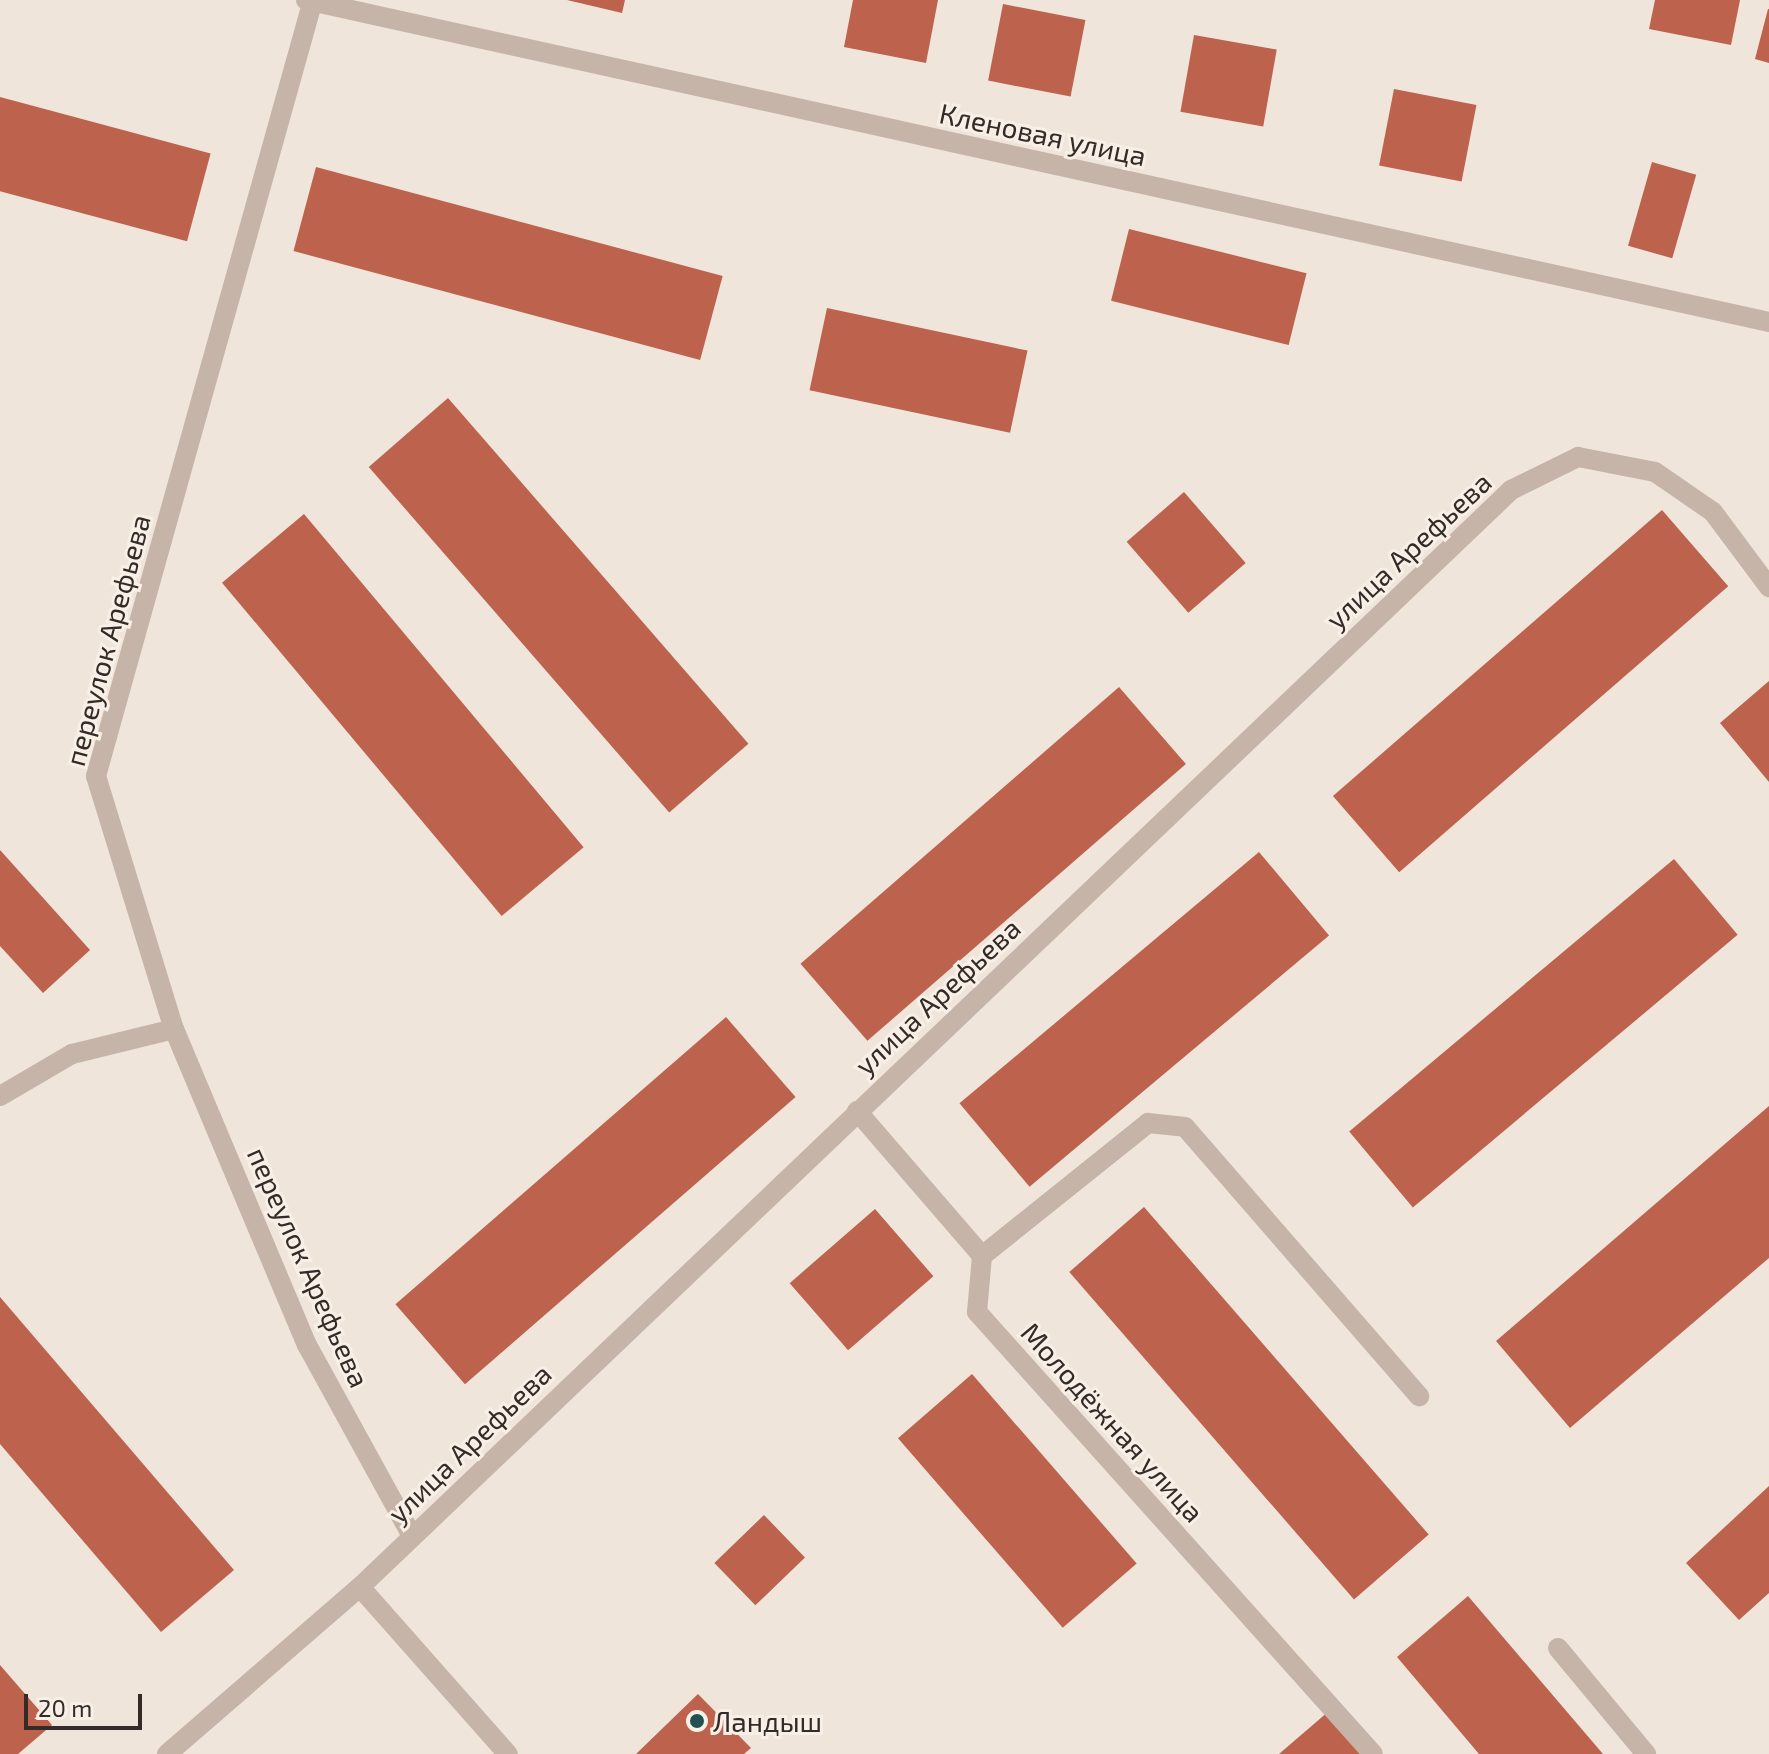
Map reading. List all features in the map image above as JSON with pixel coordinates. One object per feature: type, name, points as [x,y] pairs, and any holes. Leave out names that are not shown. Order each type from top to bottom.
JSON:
[{"type":"street","name":"Кленовая улица","points":[[311,1],[1769,322]]},
{"type":"street","name":"переулок Арефьева","points":[[311,1],[96,776],[174,1029],[307,1345],[412,1536]]},
{"type":"street","name":"улица Арефьева","points":[[167,1754],[360,1587],[1511,490],[1578,457],[1655,472],[1713,512],[1769,587]]},
{"type":"street","points":[[0,1096],[72,1054],[174,1029]]},
{"type":"street","points":[[857,1111],[982,1256],[1148,1123],[1185,1127],[1419,1396]]},
{"type":"street","name":"Молодёжная улица","points":[[982,1256],[977,1312],[1373,1754]]},
{"type":"street","points":[[360,1587],[508,1754]]},
{"type":"street","points":[[1558,1648],[1646,1754]]},
{"type":"building","points":[[567,0],[625,0],[622,13]]},
{"type":"building","points":[[853,0],[938,0],[926,63],[844,47]]},
{"type":"building","points":[[1655,0],[1740,0],[1731,45],[1649,29]]},
{"type":"building","points":[[1003,4],[1085,20],[1071,97],[988,81]]},
{"type":"building","points":[[1769,9],[1769,63],[1755,59]]},
{"type":"building","points":[[1194,35],[1277,50],[1263,126],[1180,112]]},
{"type":"building","points":[[1394,89],[1476,105],[1462,182],[1379,166]]},
{"type":"building","points":[[0,97],[211,153],[187,241],[0,191]]},
{"type":"building","points":[[1652,162],[1696,175],[1672,258],[1628,246]]},
{"type":"building","points":[[316,167],[723,276],[700,360],[293,251]]},
{"type":"building","points":[[1129,229],[1307,273],[1289,345],[1111,301]]},
{"type":"building","points":[[827,308],[1028,351],[1010,433],[810,390]]},
{"type":"building","points":[[448,398],[748,744],[669,813],[369,467]]},
{"type":"building","points":[[1184,492],[1246,563],[1188,613],[1127,542]]},
{"type":"building","points":[[1662,510],[1728,586],[1399,872],[1333,796]]},
{"type":"building","points":[[304,514],[584,847],[502,916],[222,583]]},
{"type":"building","points":[[1769,681],[1769,782],[1720,723]]},
{"type":"building","points":[[1119,687],[1186,764],[867,1041],[801,964]]},
{"type":"building","points":[[0,850],[90,950],[43,993],[0,946]]},
{"type":"building","points":[[1259,852],[1329,935],[1030,1187],[959,1103]]},
{"type":"building","points":[[1674,859],[1738,935],[1413,1207],[1349,1132]]},
{"type":"building","points":[[726,1017],[796,1097],[465,1384],[395,1304]]},
{"type":"building","points":[[1769,1106],[1769,1258],[1570,1428],[1496,1341]]},
{"type":"building","points":[[1144,1207],[1429,1535],[1354,1599],[1069,1272]]},
{"type":"building","points":[[875,1209],[933,1276],[848,1350],[790,1283]]},
{"type":"building","points":[[0,1297],[234,1570],[161,1632],[0,1444]]},
{"type":"building","points":[[972,1374],[1137,1563],[1063,1628],[898,1438]]},
{"type":"building","points":[[1769,1486],[1769,1593],[1739,1620],[1686,1563]]},
{"type":"building","points":[[764,1515],[805,1557],[755,1605],[714,1563]]},
{"type":"building","points":[[1468,1596],[1603,1754],[1479,1754],[1397,1657]]},
{"type":"building","points":[[0,1665],[52,1725],[18,1754],[0,1754]]},
{"type":"building","name":"Ландыш","points":[[698,1694],[751,1748],[744,1754],[636,1754]]},
{"type":"building","points":[[1329,1711],[1366,1754],[1279,1754]]},
{"type":"place","name":"Ландыш","points":[[697,1721]]}]
